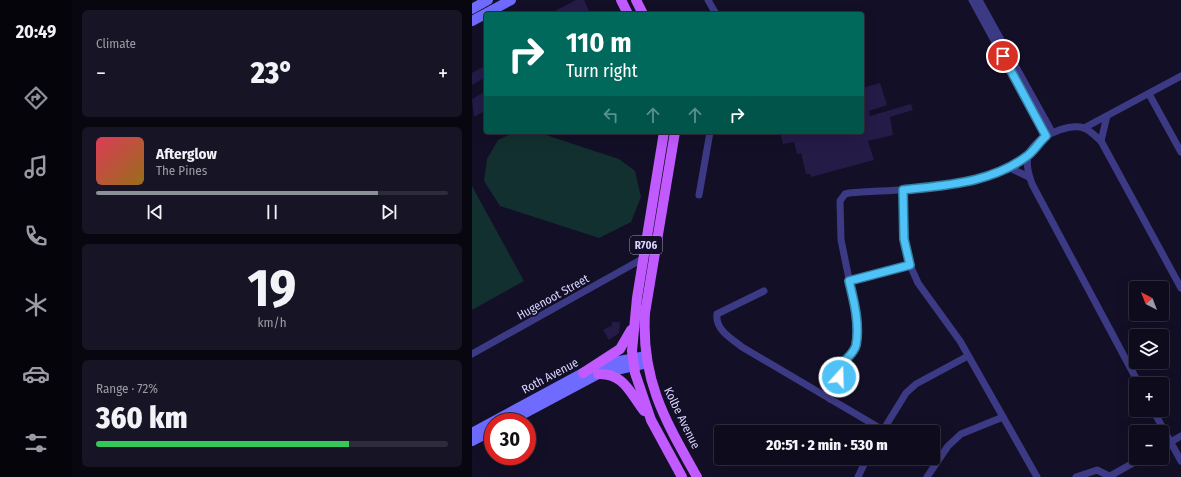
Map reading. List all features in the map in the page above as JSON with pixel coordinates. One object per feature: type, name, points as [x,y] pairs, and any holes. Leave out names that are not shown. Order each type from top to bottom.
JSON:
[{"type":"main road","points":[[621,0],[627,12]]},
{"type":"main road","points":[[636,0],[642,12]]},
{"type":"main road","name":"R706","points":[[664,134],[633,325],[633,362],[641,394],[651,420],[682,477]]},
{"type":"main road","name":"Kolbe Avenue","points":[[675,134],[645,312],[646,359],[655,396],[661,411],[697,477]]},
{"type":"main road","points":[[583,373],[620,349],[626,342],[633,325]]},
{"type":"main road","points":[[598,374],[609,373],[619,378],[651,420]]},
{"type":"street","points":[[475,5],[488,0]]},
{"type":"street","points":[[485,12],[498,3],[511,0]]},
{"type":"street","points":[[708,0],[715,12]]},
{"type":"street","points":[[972,0],[1049,134]]},
{"type":"street","points":[[979,0],[1049,134]]},
{"type":"street","points":[[472,21],[484,13]]},
{"type":"street","points":[[830,399],[832,390],[839,380],[841,366],[853,352],[856,344],[856,312],[839,227],[840,201],[842,197],[849,193],[903,190],[972,181],[1008,167],[1028,156],[1049,134],[1067,127],[1084,128],[1181,76]]},
{"type":"street","points":[[1149,94],[1181,152]]},
{"type":"street","points":[[1101,141],[1107,116]]},
{"type":"street","points":[[1084,128],[1101,141],[1181,288]]},
{"type":"street","points":[[699,195],[710,134]]},
{"type":"street","points":[[1028,156],[1029,177],[1037,196],[1135,377]]},
{"type":"street","points":[[1008,167],[1029,177]]},
{"type":"street","points":[[903,190],[904,239],[910,265],[918,283],[960,341],[1037,477]]},
{"type":"street","name":"Hugenoot Street","points":[[472,354],[644,258]]},
{"type":"street","points":[[849,281],[910,265]]},
{"type":"street","points":[[764,291],[719,312],[716,316],[720,328],[724,333],[742,347],[872,425]]},
{"type":"street","points":[[886,425],[909,389],[968,356]]},
{"type":"street","name":"Roth Avenue","points":[[525,413],[598,374],[646,359]]},
{"type":"street","name":"Roth Avenue","points":[[472,433],[583,373],[603,365],[633,362]]},
{"type":"street","points":[[927,477],[948,446],[961,434],[1003,417]]},
{"type":"street","points":[[1157,417],[1181,461]]},
{"type":"street","points":[[472,441],[484,435]]},
{"type":"street","points":[[1171,442],[1181,436]]},
{"type":"street","points":[[858,477],[864,465]]},
{"type":"street","points":[[1076,477],[1097,470],[1110,476],[1130,465]]},
{"type":"green space","points":[[511,134],[543,134],[619,159],[635,171],[641,197],[631,222],[599,238],[500,206],[484,181],[487,159],[498,140]]},
{"type":"green space","points":[[472,186],[524,281],[472,310]]},
{"type":"building","points":[[576,0],[584,0],[589,11],[587,12],[553,12]]},
{"type":"building","points":[[484,66],[484,78],[472,85],[472,73]]},
{"type":"building","points":[[880,83],[887,105],[869,111],[870,116],[911,104],[913,110],[890,117],[893,135],[868,141],[874,160],[811,177],[810,174],[806,174],[801,153],[797,154],[794,142],[783,144],[781,135],[864,134],[864,87]]},
{"type":"building","points":[[484,92],[484,111],[474,117],[472,99]]},
{"type":"building","points":[[612,322],[620,322],[619,333],[609,340],[603,330],[610,326],[611,328]]},
{"type":"route","points":[[839,377],[839,369],[844,361],[853,352],[856,344],[856,312],[849,281],[910,265],[904,239],[903,190],[972,181],[986,177],[1028,156],[1033,148],[1046,136],[1003,56]]}]
